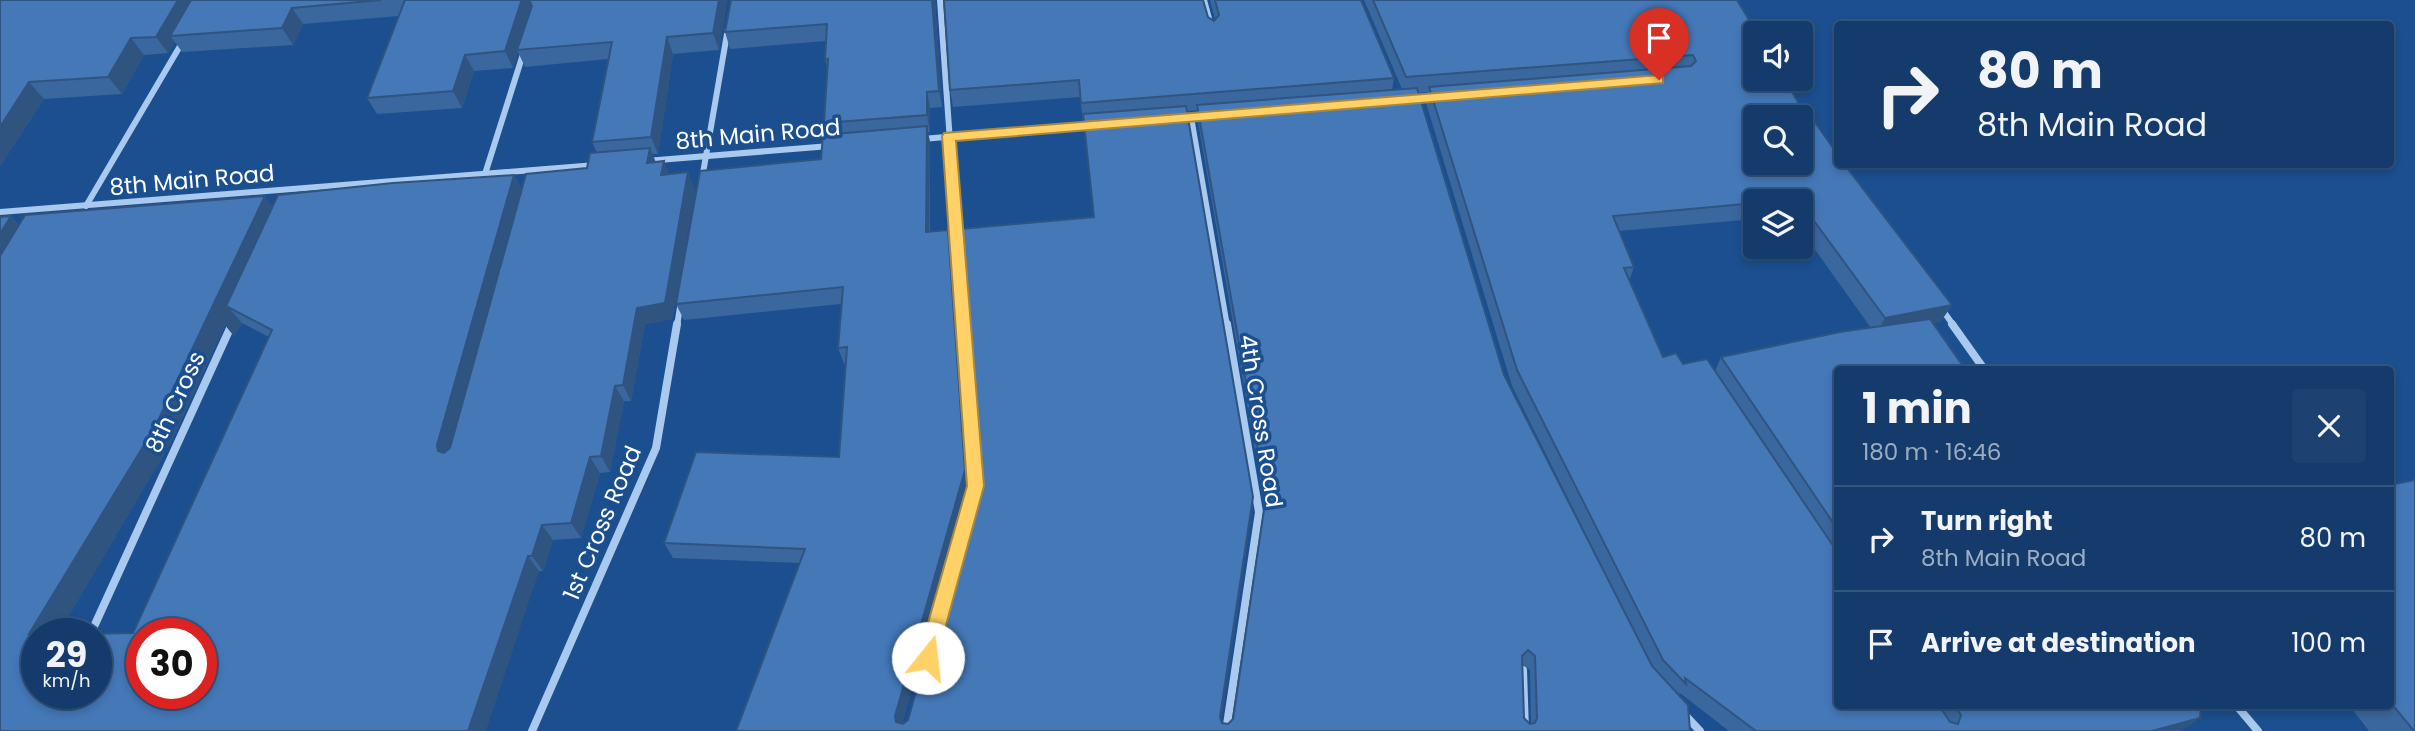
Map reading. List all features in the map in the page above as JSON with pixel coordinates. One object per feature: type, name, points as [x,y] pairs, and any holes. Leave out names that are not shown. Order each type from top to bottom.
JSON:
[{"type":"street","points":[[940,0],[975,486],[972,499]]},
{"type":"street","points":[[1204,0],[1213,32]]},
{"type":"street","points":[[701,183],[728,26]]},
{"type":"street","points":[[86,206],[186,34]]},
{"type":"street","points":[[485,174],[526,47]]},
{"type":"street","points":[[1178,118],[1219,115]]},
{"type":"street","name":"4th Cross Road","points":[[1191,117],[1259,512],[1226,731]]},
{"type":"street","points":[[908,140],[1097,125]]},
{"type":"street","name":"8th Main Road","points":[[640,162],[841,145]]},
{"type":"street","name":"8th Main Road","points":[[0,212],[601,165]]},
{"type":"street","points":[[531,183],[535,170]]},
{"type":"street","points":[[288,202],[293,189]]},
{"type":"street","points":[[41,220],[48,209]]},
{"type":"street","name":"1st Cross Road","points":[[533,731],[656,448],[683,289]]},
{"type":"street","points":[[1932,297],[1982,366]]},
{"type":"street","name":"8th Cross","points":[[98,618],[236,315]]},
{"type":"street","points":[[1523,670],[1525,731]]},
{"type":"street","points":[[1675,704],[1700,731]]},
{"type":"street","points":[[2239,709],[2258,731]]},
{"type":"building","points":[[0,0],[178,0],[156,37],[131,38],[108,77],[29,82],[0,127]]},
{"type":"building","points":[[191,0],[381,0],[292,8],[282,28],[170,36]]},
{"type":"building","points":[[405,0],[527,0],[521,2],[505,51],[465,55],[453,91],[367,98]]},
{"type":"building","points":[[529,0],[719,0],[713,33],[667,37],[651,137],[592,142],[612,42],[517,50],[532,6]]},
{"type":"building","points":[[731,0],[932,0],[939,91],[927,92],[927,115],[824,123],[827,24],[725,32]]},
{"type":"building","points":[[944,0],[1203,0],[1208,17],[1214,21],[1219,15],[1215,0],[1361,0],[1394,78],[1081,103],[1079,80],[950,90]]},
{"type":"building","points":[[1373,0],[1737,0],[1750,21],[1743,21],[1743,91],[1791,91],[1800,105],[1743,105],[1743,175],[1813,175],[1813,120],[1834,149],[1834,168],[1847,168],[1952,305],[1885,318],[1813,219],[1813,189],[1743,189],[1743,204],[1613,216],[1634,267],[1624,268],[1663,357],[1676,353],[1683,364],[1707,359],[1834,547],[1834,709],[1942,709],[1950,722],[1958,724],[1961,715],[1957,709],[2201,709],[2200,718],[2152,731],[1756,731],[1685,678],[1686,684],[1663,660],[1517,370],[1429,87],[1691,66],[1696,61],[1693,55],[1406,77]]},
{"type":"building","points":[[1417,88],[1504,375],[1652,666],[1688,705],[1690,731],[736,731],[805,549],[664,543],[696,452],[839,457],[847,347],[838,348],[843,287],[676,304],[700,171],[821,159],[823,135],[927,126],[926,232],[948,230],[965,470],[895,716],[896,722],[903,724],[908,720],[978,472],[960,229],[1094,217],[1083,114],[1186,106],[1253,497],[1220,717],[1222,723],[1228,724],[1233,719],[1266,496],[1197,105]],"holes":[[[1528,650],[1535,656],[1537,718],[1535,723],[1530,724],[1524,718],[1522,656]]]},
{"type":"building","points":[[650,148],[647,163],[664,161],[661,175],[688,172],[665,303],[637,308],[623,385],[615,386],[601,456],[590,457],[571,523],[542,525],[532,556],[528,556],[468,731],[0,731],[0,256],[25,215],[265,196],[155,427],[39,618],[21,618],[21,709],[112,709],[112,633],[126,633],[126,709],[217,709],[217,618],[140,618],[272,330],[228,307],[220,319],[278,195],[393,183],[514,175],[437,445],[438,451],[444,453],[450,448],[526,174],[587,168],[590,153]]},
{"type":"building","points":[[11,216],[0,234],[0,217]]},
{"type":"building","points":[[1930,319],[1963,366],[1834,366],[1834,524],[1721,357],[1840,332]]},
{"type":"building","points":[[2415,480],[2415,731],[2394,707],[2394,484]]},
{"type":"route","points":[[928,658],[975,486],[949,136],[1659,80]]}]
